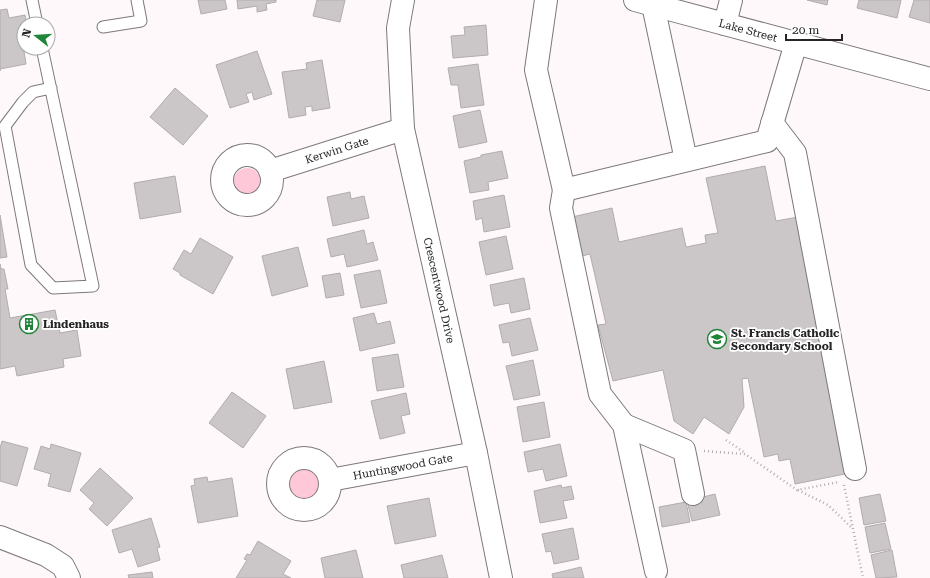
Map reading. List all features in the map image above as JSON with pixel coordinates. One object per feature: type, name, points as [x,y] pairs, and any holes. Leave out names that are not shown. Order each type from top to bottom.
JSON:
[{"type":"street","name":"Crescentwood Drive","points":[[403,0],[398,28],[403,129],[476,453],[501,578]]},
{"type":"street","points":[[546,0],[536,70],[564,190],[561,208],[600,394],[624,425],[656,571]]},
{"type":"street","points":[[725,24],[731,0]]},
{"type":"street","points":[[644,2],[686,160]]},
{"type":"street","name":"Lake Street","points":[[644,2],[930,79]]},
{"type":"street","points":[[564,190],[767,141],[796,43]]},
{"type":"street","points":[[772,124],[795,153],[855,469]]},
{"type":"street","name":"Kerwin Gate","points":[[270,171],[403,129]]},
{"type":"street","points":[[624,425],[684,450],[693,494]]},
{"type":"street","name":"Huntingwood Gate","points":[[330,480],[476,453]]},
{"type":"street","points":[[0,537],[46,555],[63,566],[69,578]]},
{"type":"lane","points":[[32,0],[35,16]]},
{"type":"lane","points":[[103,27],[141,21],[138,0]]},
{"type":"lane","points":[[44,56],[51,88],[93,286],[53,288],[31,265],[5,126],[23,102],[33,92],[51,88]]},
{"type":"path","points":[[726,440],[797,490],[828,505],[853,529]]},
{"type":"path","points":[[684,450],[745,454]]},
{"type":"path","points":[[797,490],[844,481],[863,578]]},
{"type":"shaded area","points":[[247,168],[256,172],[260,181],[256,190],[247,194],[238,190],[234,181],[238,172]]},
{"type":"shaded area","points":[[304,469],[315,474],[320,485],[315,496],[304,501],[293,496],[288,485],[293,474]]},
{"type":"building","points":[[198,0],[225,0],[227,9],[201,14]]},
{"type":"building","points":[[237,0],[276,0],[276,2],[266,4],[267,10],[257,12],[257,6],[238,9]]},
{"type":"building","points":[[317,0],[345,0],[340,22],[313,16]]},
{"type":"building","points":[[807,0],[828,0],[827,5]]},
{"type":"building","points":[[859,0],[901,0],[897,18],[857,8]]},
{"type":"building","points":[[914,0],[930,0],[930,23],[909,17]]},
{"type":"building","points":[[7,9],[9,18],[16,17],[16,56],[25,56],[26,64],[0,69],[0,10]]},
{"type":"building","points":[[486,25],[488,55],[453,58],[451,36],[465,35],[464,27]]},
{"type":"building","points":[[257,51],[272,94],[254,100],[252,92],[246,94],[249,102],[230,108],[216,65]]},
{"type":"building","points":[[322,60],[330,108],[312,111],[312,106],[305,107],[306,115],[289,118],[282,72],[307,69],[306,63]]},
{"type":"building","points":[[478,64],[484,105],[461,108],[458,85],[451,85],[448,68]]},
{"type":"building","points":[[175,88],[208,116],[183,145],[150,117]]},
{"type":"building","points":[[480,110],[487,142],[459,148],[453,116]]},
{"type":"building","points":[[502,151],[508,178],[488,182],[489,190],[470,193],[464,161],[481,157],[481,155]]},
{"type":"building","points":[[765,166],[776,221],[798,217],[850,473],[795,484],[790,459],[779,461],[778,454],[764,457],[748,378],[742,379],[744,407],[729,434],[704,417],[693,434],[674,421],[663,370],[613,381],[598,325],[606,324],[590,254],[582,256],[572,217],[612,208],[619,242],[682,228],[686,247],[706,243],[705,235],[718,233],[706,178]]},
{"type":"building","points":[[175,176],[181,212],[140,219],[134,183]]},
{"type":"building","points":[[350,192],[351,199],[364,196],[369,218],[333,226],[327,197]]},
{"type":"building","points":[[504,195],[510,227],[484,232],[482,218],[476,220],[473,201]]},
{"type":"building","points":[[0,215],[7,257],[0,258]]},
{"type":"building","points":[[364,230],[367,244],[373,242],[378,260],[347,267],[344,254],[331,257],[327,239]]},
{"type":"building","points":[[506,236],[513,269],[486,275],[479,242]]},
{"type":"building","points":[[200,238],[233,257],[213,294],[180,275],[180,273],[173,269],[184,250],[191,254]]},
{"type":"building","points":[[298,247],[308,286],[272,296],[262,256]]},
{"type":"building","name":"Lindenhaus","points":[[0,264],[1,269],[4,269],[8,289],[5,289],[10,318],[55,310],[60,333],[77,330],[81,356],[63,359],[64,367],[17,376],[15,366],[0,369]]},
{"type":"building","points":[[380,270],[387,303],[361,308],[354,275]]},
{"type":"building","points":[[340,273],[344,295],[326,298],[322,276]]},
{"type":"building","points":[[524,278],[530,309],[511,313],[509,303],[494,306],[490,285]]},
{"type":"building","points":[[374,313],[377,324],[390,321],[395,343],[360,351],[353,318]]},
{"type":"building","points":[[530,318],[538,350],[512,356],[509,342],[503,343],[499,325]]},
{"type":"building","points":[[398,354],[404,387],[377,391],[372,358]]},
{"type":"building","points":[[533,360],[540,395],[514,400],[506,366]]},
{"type":"building","points":[[324,361],[332,402],[294,409],[286,369]]},
{"type":"building","points":[[232,392],[266,416],[243,448],[209,423]]},
{"type":"building","points":[[406,393],[410,414],[401,416],[405,433],[380,439],[371,401]]},
{"type":"building","points":[[544,402],[550,437],[523,442],[517,407]]},
{"type":"building","points":[[2,441],[28,448],[17,486],[0,481],[0,448]]},
{"type":"building","points":[[51,444],[81,453],[70,492],[48,486],[51,474],[34,469],[41,446],[50,449]]},
{"type":"building","points":[[560,444],[567,476],[546,481],[543,469],[528,472],[524,452]]},
{"type":"building","points":[[100,468],[133,498],[107,526],[89,509],[94,503],[80,490]]},
{"type":"building","points":[[207,477],[208,482],[232,478],[238,516],[198,523],[191,486],[195,485],[194,479]]},
{"type":"building","points":[[561,485],[562,488],[571,486],[574,499],[563,501],[567,518],[540,523],[534,491]]},
{"type":"building","points":[[715,494],[720,515],[692,521],[687,501]]},
{"type":"building","points":[[880,494],[886,521],[864,525],[859,498]]},
{"type":"building","points":[[429,498],[436,536],[395,544],[387,506]]},
{"type":"building","points":[[686,502],[690,522],[662,527],[659,507]]},
{"type":"building","points":[[151,518],[160,547],[157,548],[160,560],[138,567],[132,549],[119,553],[112,530]]},
{"type":"building","points":[[885,523],[891,549],[870,553],[865,527]]},
{"type":"building","points":[[573,528],[579,559],[554,564],[551,551],[546,552],[542,534]]},
{"type":"building","points":[[258,541],[291,561],[283,574],[291,578],[236,578],[247,560],[244,559],[247,554],[250,555]]},
{"type":"building","points":[[356,550],[363,578],[325,578],[321,558]]},
{"type":"building","points":[[892,550],[897,577],[876,578],[871,555]]},
{"type":"building","points":[[442,555],[448,578],[404,578],[401,565]]},
{"type":"building","points":[[581,567],[584,578],[553,578],[552,574]]},
{"type":"building","points":[[152,572],[153,578],[129,578],[128,575]]},
{"type":"place","name":"Lindenhaus","points":[[29,324]]},
{"type":"place","name":"St. Francis Catholic Secondary School","points":[[717,339]]}]
